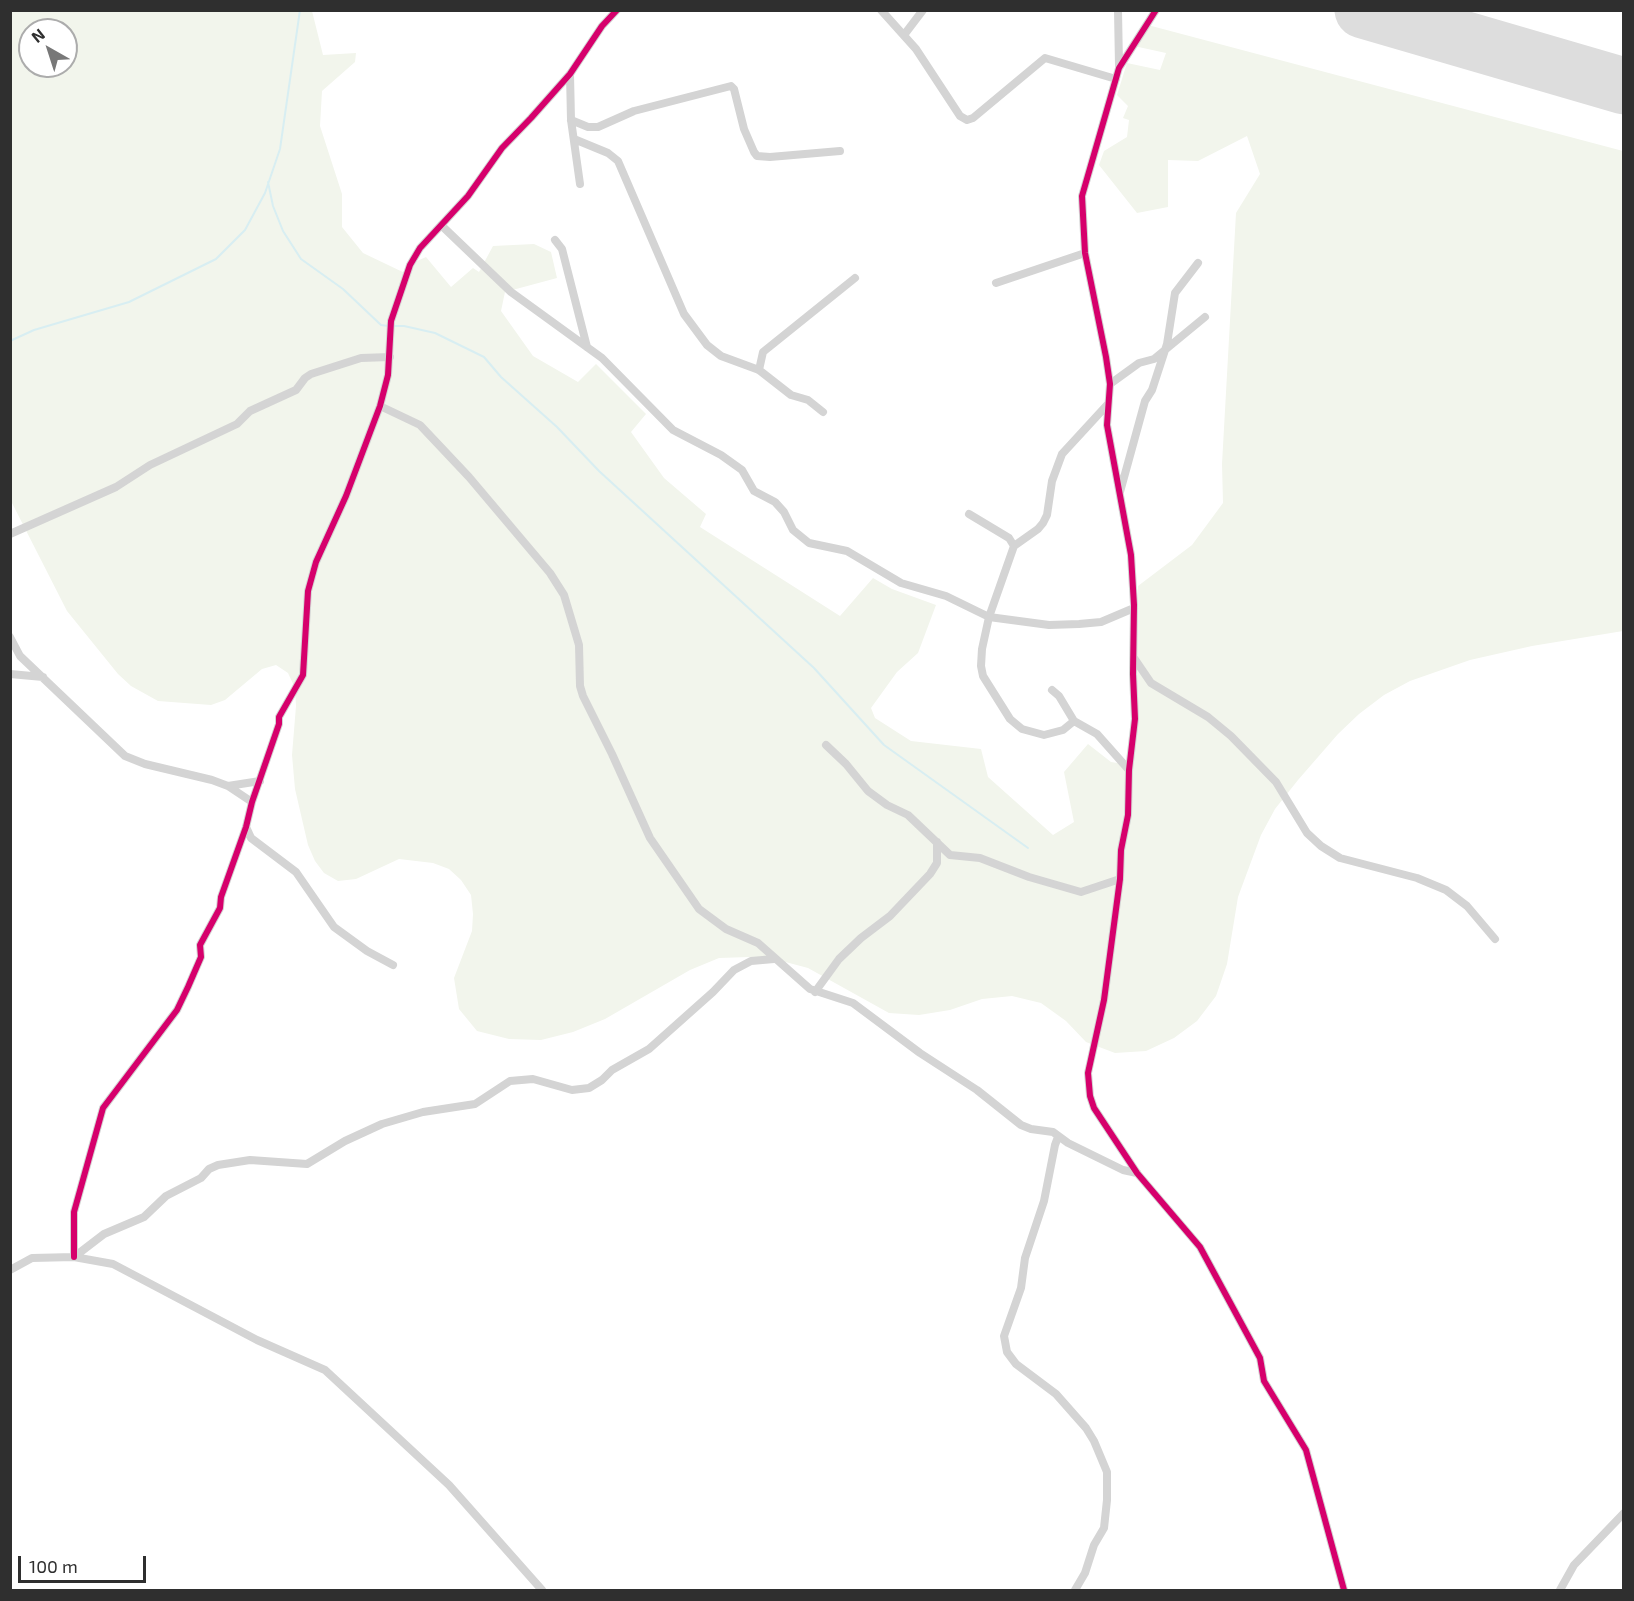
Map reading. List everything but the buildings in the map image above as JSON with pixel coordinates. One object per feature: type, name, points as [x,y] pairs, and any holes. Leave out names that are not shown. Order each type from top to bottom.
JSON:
[{"type":"street","points":[[74,1257],[74,1212],[103,1108],[178,1009],[201,957],[200,945],[220,908],[221,897],[246,827],[280,715],[303,675],[306,603],[316,562],[346,496],[380,406],[390,357],[391,321],[413,258],[468,196],[501,148],[570,74],[602,26],[617,10]]},
{"type":"street","points":[[881,10],[922,57],[960,116],[966,120],[974,118],[1045,58],[1116,79]]},
{"type":"street","points":[[904,35],[923,10]]},
{"type":"street","points":[[1118,10],[1119,68],[1082,196],[1085,253],[1110,384],[1107,425],[1131,555],[1135,719],[1129,770],[1128,815],[1121,850],[1120,879],[1104,1000],[1088,1073],[1087,1096],[1137,1173],[1200,1247],[1260,1358],[1264,1381],[1306,1450],[1344,1590]]},
{"type":"street","points":[[1119,68],[1156,10]]},
{"type":"street","points":[[570,74],[571,120],[580,184]]},
{"type":"street","points":[[571,120],[588,127],[598,127],[634,111],[731,86],[734,89],[744,129],[757,156],[840,151]]},
{"type":"street","points":[[574,139],[608,153],[618,161],[684,314],[707,345],[722,356],[759,370],[791,395],[808,400],[823,412]]},
{"type":"street","points":[[441,225],[511,292],[587,347],[633,387],[674,430],[721,455],[742,470],[754,491],[775,502],[784,512],[793,530],[801,537],[817,545],[847,551],[901,583],[946,596],[989,616],[1049,625],[1079,624],[1101,622],[1134,608]]},
{"type":"street","points":[[555,240],[562,249],[587,347]]},
{"type":"street","points":[[996,283],[1085,253]]},
{"type":"street","points":[[1120,494],[1145,401],[1152,390],[1165,349],[1175,293],[1198,263]]},
{"type":"street","points":[[759,370],[763,352],[855,278]]},
{"type":"street","points":[[1110,384],[1136,364],[1152,360],[1205,317]]},
{"type":"street","points":[[10,534],[116,487],[150,465],[237,424],[250,411],[296,390],[311,374],[361,358],[390,357]]},
{"type":"street","points":[[1074,722],[1063,730],[1044,735],[1022,729],[1010,719],[983,676],[982,649],[989,616],[1014,546],[1043,523],[1047,515],[1052,481],[1062,454],[1108,404]]},
{"type":"street","points":[[380,406],[420,425],[469,477],[550,573],[564,595],[579,645],[580,686],[583,696],[653,844],[699,909],[726,929],[758,943],[802,984],[815,992],[853,1004],[976,1090],[1021,1125],[1053,1132],[1058,1137],[1123,1170],[1137,1173]]},
{"type":"street","points":[[969,514],[1010,538],[1014,546]]},
{"type":"street","points":[[10,637],[20,656],[125,756],[135,761],[183,772],[228,786],[252,802]]},
{"type":"street","points":[[1133,657],[1151,683],[1208,717],[1231,736],[1276,782],[1307,832],[1321,846],[1340,858],[1417,878],[1446,890],[1467,906],[1495,939]]},
{"type":"street","points":[[10,674],[43,677]]},
{"type":"street","points":[[1052,690],[1068,710],[1074,722],[1097,734],[1129,770]]},
{"type":"street","points":[[826,745],[846,764],[868,791],[883,803],[908,815],[950,855],[980,858],[1029,877],[1081,892],[1120,879]]},
{"type":"street","points":[[228,786],[260,781]]},
{"type":"street","points":[[246,827],[251,838],[296,872],[334,927],[367,951],[393,965]]},
{"type":"street","points":[[815,992],[844,954],[890,916],[930,874],[937,863],[937,842]]},
{"type":"street","points":[[74,1257],[104,1234],[144,1217],[166,1196],[201,1178],[209,1169],[218,1165],[250,1160],[307,1164],[345,1141],[382,1125],[423,1112],[475,1104],[510,1081],[533,1079],[572,1090],[590,1088],[612,1070],[636,1059],[649,1049],[713,992],[734,970],[751,961],[774,959]]},
{"type":"street","points":[[1058,1137],[1044,1201],[1025,1258],[1021,1288],[1004,1336],[1007,1352],[1016,1364],[1056,1394],[1086,1428],[1107,1472],[1104,1528],[1094,1545],[1085,1573],[1075,1590]]},
{"type":"street","points":[[10,1270],[32,1258],[74,1257],[113,1264],[257,1340],[325,1370],[449,1485],[542,1590]]},
{"type":"street","points":[[1560,1590],[1574,1565],[1623,1513]]},
{"type":"shaded area","points":[[11,11],[312,11],[323,55],[356,53],[355,62],[322,91],[320,126],[342,194],[342,227],[363,253],[409,275],[417,261],[426,257],[451,287],[473,268],[479,272],[493,246],[534,244],[551,252],[557,278],[505,292],[501,311],[533,356],[578,382],[596,364],[646,414],[631,432],[664,478],[706,514],[700,527],[840,616],[873,578],[892,589],[936,605],[918,653],[897,672],[871,708],[875,718],[911,741],[981,749],[988,777],[1053,835],[1074,822],[1064,772],[1088,744],[1111,762],[1130,765],[1138,586],[1192,545],[1223,503],[1222,464],[1236,213],[1260,174],[1247,136],[1198,161],[1168,160],[1168,207],[1137,213],[1099,165],[1104,151],[1127,137],[1129,120],[1123,118],[1128,106],[1117,95],[1127,63],[1160,70],[1166,53],[1134,46],[1144,24],[1623,151],[1623,631],[1532,646],[1470,660],[1410,681],[1384,695],[1359,714],[1338,734],[1298,780],[1275,809],[1261,835],[1238,897],[1227,964],[1216,996],[1197,1021],[1174,1038],[1146,1051],[1115,1053],[1086,1042],[1066,1021],[1041,1003],[1012,996],[982,999],[950,1010],[919,1015],[889,1013],[808,968],[778,960],[749,957],[719,958],[690,970],[605,1019],[573,1032],[541,1040],[509,1039],[477,1031],[459,1009],[454,978],[472,931],[471,895],[461,880],[449,869],[433,863],[399,859],[356,879],[338,881],[324,873],[315,861],[308,845],[295,789],[292,755],[296,706],[295,688],[288,673],[276,665],[262,669],[225,700],[211,705],[158,701],[131,686],[118,674],[67,611],[11,501]]},
{"type":"waterway","points":[[10,341],[34,330],[129,302],[216,259],[245,230],[265,193],[280,149],[300,10]]},
{"type":"waterway","points":[[268,182],[273,206],[283,231],[301,259],[343,289],[381,325],[388,326]]},
{"type":"waterway","points":[[394,326],[435,333],[484,357],[501,377],[557,427],[599,471],[814,668],[884,745],[1028,848]]},
{"type":"runway","points":[[1363,10],[1624,86]]},
{"type":"cycle path","points":[[74,1257],[74,1212],[103,1108],[177,1010],[188,987],[201,957],[200,945],[220,908],[221,897],[246,827],[252,802],[279,724],[279,717],[303,675],[308,591],[316,562],[346,496],[380,406],[388,375],[391,321],[410,265],[420,248],[468,196],[502,148],[570,74],[602,26],[617,10]]},
{"type":"cycle path","points":[[1156,10],[1119,68],[1082,196],[1085,253],[1110,384],[1107,425],[1131,555],[1134,605],[1135,719],[1129,770],[1128,815],[1121,850],[1120,879],[1104,1000],[1088,1073],[1090,1096],[1094,1108],[1137,1173],[1200,1247],[1260,1358],[1264,1381],[1306,1450],[1344,1590]]}]
